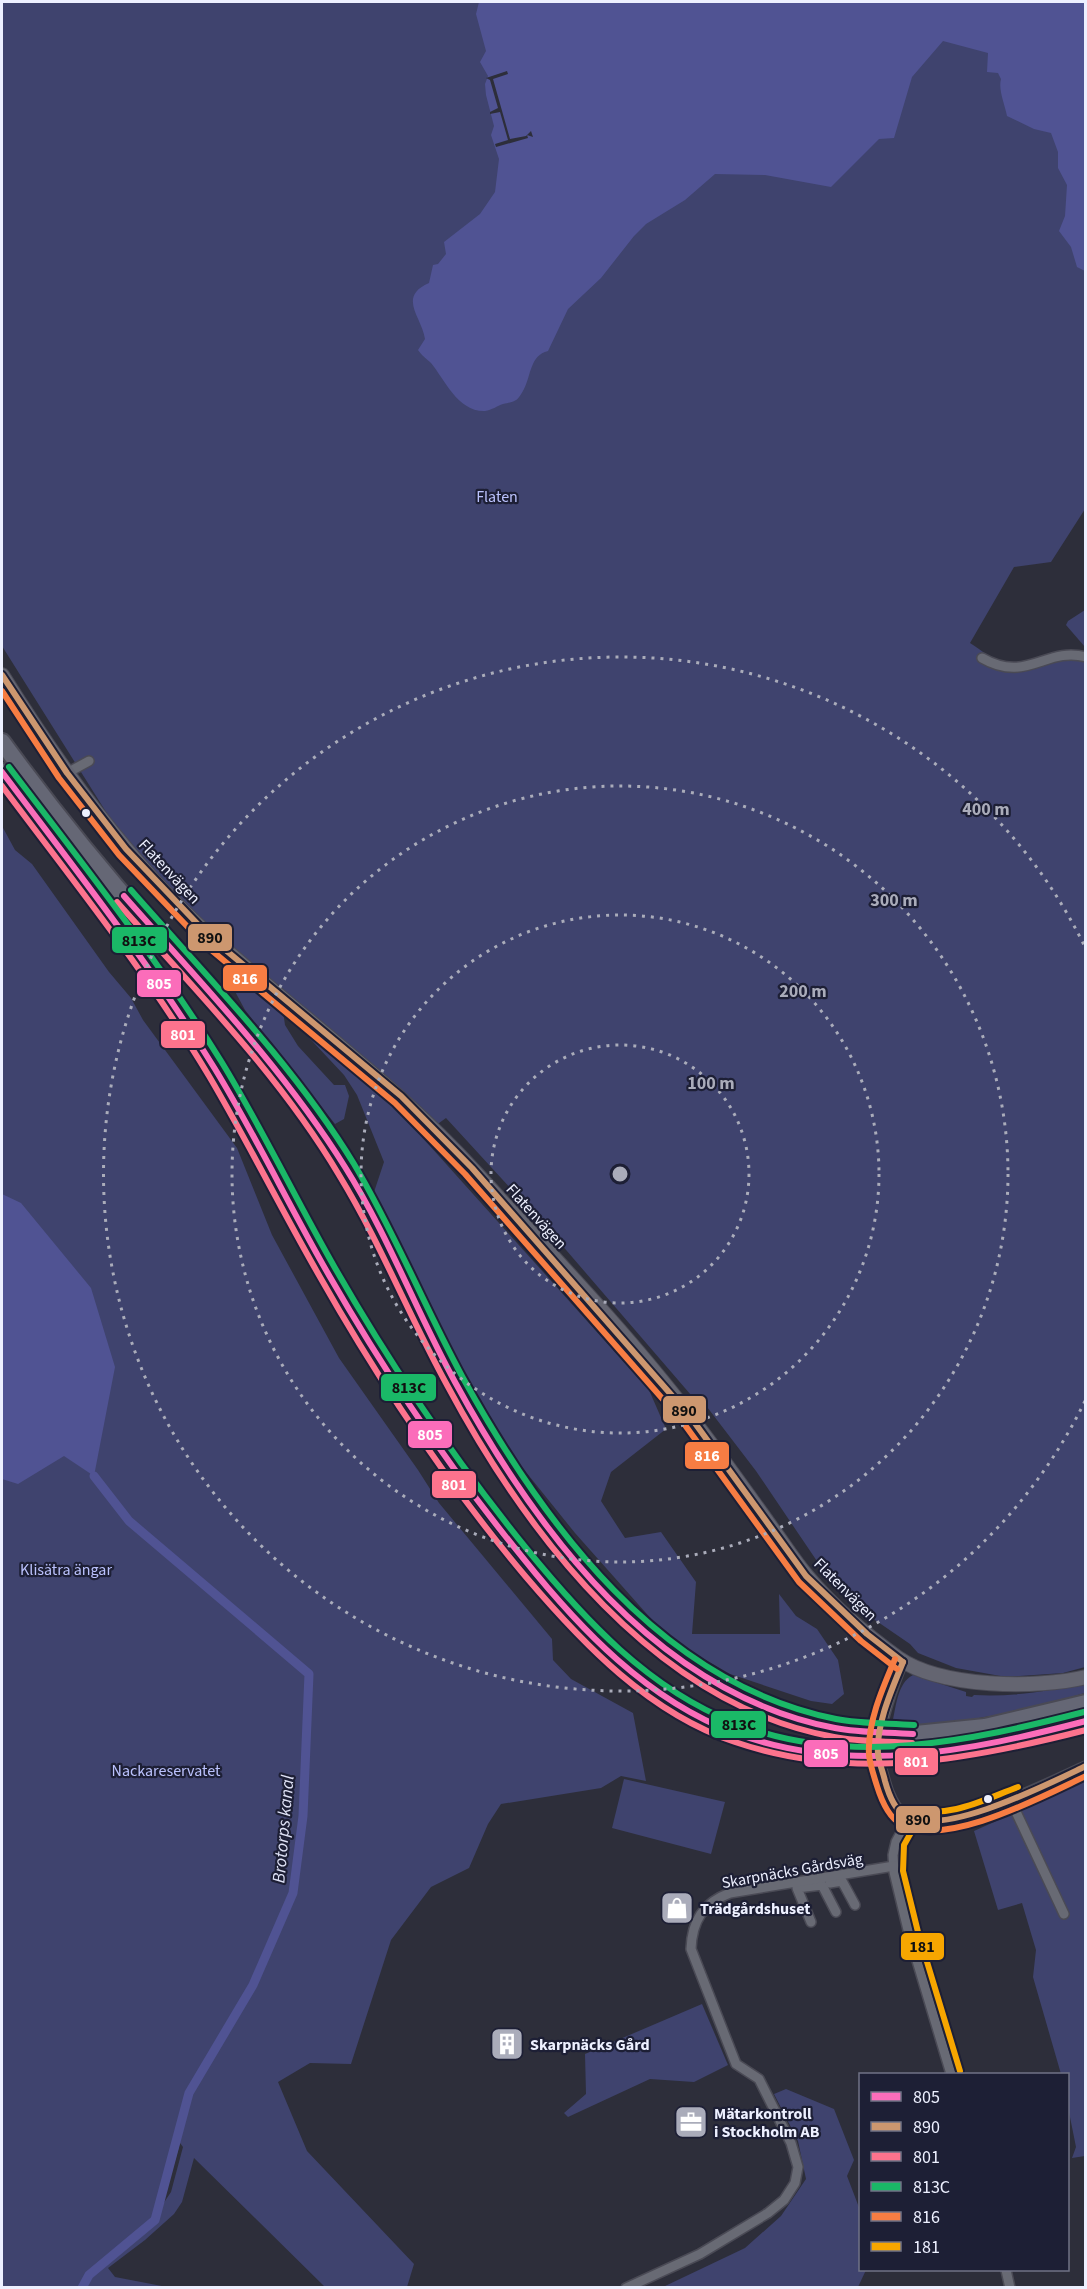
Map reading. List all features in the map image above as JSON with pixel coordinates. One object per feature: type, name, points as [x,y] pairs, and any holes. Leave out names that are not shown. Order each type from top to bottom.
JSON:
[{"type":"highway","points":[[2,742],[77,840],[267,1060],[318,1127],[365,1201],[471,1411],[523,1493],[581,1568],[648,1636],[704,1678],[748,1701],[780,1713],[848,1730],[906,1735],[985,1727],[1086,1702]]},
{"type":"highway","points":[[2,772],[157,978],[217,1072],[328,1274],[391,1379],[449,1463],[545,1586],[596,1642],[626,1668],[682,1708],[733,1732],[762,1742],[845,1757],[905,1757],[983,1746],[1086,1721]]},
{"type":"street","points":[[982,658],[1007,669],[1023,667],[1056,657],[1086,657]]},
{"type":"street","name":"Flatenvägen","points":[[2,675],[67,773],[126,849],[210,937],[401,1096],[472,1168],[689,1415],[806,1576],[867,1634],[903,1662],[979,1683],[1022,1685],[1060,1683],[1086,1677]]},
{"type":"street","points":[[67,773],[89,761]]},
{"type":"street","points":[[903,1662],[891,1689],[878,1754],[887,1792],[904,1816],[935,1822],[944,1821],[1010,1799],[1086,1766]]},
{"type":"street","points":[[1010,1799],[1064,1914]]},
{"type":"street","points":[[909,1818],[892,1855],[909,1934],[951,2073]]},
{"type":"street","name":"Skarpnäcks Gårdsväg","points":[[626,2288],[700,2254],[768,2213],[784,2200],[795,2183],[798,2167],[791,2143],[759,2079],[736,2064],[697,1969],[691,1949],[692,1934],[698,1917],[717,1898],[730,1893],[894,1866]]},
{"type":"street","points":[[811,1922],[797,1888],[842,1881],[855,1905]]},
{"type":"street","points":[[822,1885],[836,1912]]},
{"type":"street","points":[[1006,2271],[1010,2288]]},
{"type":"green space","name":"Flaten","points":[[2,2],[1085,2],[1085,509],[1051,562],[1014,567],[970,643],[1007,665],[1026,665],[1066,651],[1076,651],[1085,655],[1085,1667],[1063,1673],[1006,1677],[956,1668],[918,1653],[910,1644],[856,1607],[823,1570],[756,1471],[704,1403],[697,1402],[548,1229],[446,1118],[421,1136],[649,1390],[666,1429],[611,1472],[601,1501],[625,1538],[661,1532],[696,1582],[692,1634],[780,1634],[779,1594],[796,1616],[817,1629],[838,1660],[844,1694],[832,1704],[811,1701],[730,1674],[669,1639],[575,1533],[492,1430],[374,1192],[384,1162],[357,1095],[344,1075],[123,839],[2,646]]},
{"type":"green space","points":[[1085,610],[1085,647],[1066,625],[1068,621]]},
{"type":"green space","points":[[2,826],[15,850],[32,864],[109,972],[131,998],[143,1020],[237,1148],[272,1235],[339,1358],[439,1503],[552,1639],[553,1660],[571,1679],[633,1713],[646,1781],[621,1776],[601,1788],[501,1804],[488,1824],[469,1868],[431,1887],[391,1940],[351,2064],[310,2063],[278,2082],[307,2151],[414,2264],[407,2287],[325,2287],[194,2158],[182,2202],[174,2214],[108,2268],[115,2277],[167,2287],[2,2287]],"holes":[[[180,2143],[183,2147],[171,2192],[163,2204]]]},
{"type":"green space","points":[[226,967],[257,986],[283,1011],[285,1025],[298,1046],[334,1085],[345,1085],[349,1096],[344,1119],[335,1124],[245,1010],[224,971]]},
{"type":"green space","points":[[913,1675],[966,1692],[966,1696],[972,1697],[974,1695],[1030,1693],[1085,1682],[1085,1693],[1014,1711],[966,1720],[892,1724],[900,1690]]},
{"type":"green space","points":[[624,1779],[725,1802],[711,1854],[612,1828]]},
{"type":"green space","points":[[1085,1781],[1085,2156],[1072,2158],[1076,2147],[1069,2112],[1069,2073],[1061,2073],[1033,1977],[1036,1950],[1022,1903],[998,1910],[974,1831]]},
{"type":"green space","points":[[702,2004],[728,2065],[694,2082],[650,2079],[568,2117],[564,2113],[586,2094],[585,2054]]},
{"type":"green space","points":[[786,2089],[834,2109],[854,2160],[847,2176],[859,2207],[859,2271],[866,2271],[858,2287],[663,2287],[745,2248],[781,2216],[806,2179],[798,2141],[774,2094]]},
{"type":"shaded area","points":[[479,2],[1085,2],[1085,271],[1077,267],[1071,247],[1059,231],[1065,216],[1067,185],[1058,168],[1058,152],[1051,133],[1034,129],[1007,116],[1001,93],[1001,79],[998,73],[987,72],[988,53],[943,41],[912,77],[894,138],[879,139],[831,187],[765,175],[715,174],[685,200],[646,224],[601,278],[568,309],[548,351],[542,353],[534,361],[518,399],[490,410],[476,410],[467,406],[453,394],[431,363],[418,350],[425,339],[413,301],[414,295],[429,283],[433,265],[438,264],[446,254],[444,242],[480,214],[495,192],[499,159],[491,135],[494,126],[486,95],[485,84],[488,76],[480,62],[486,51],[476,14]]},
{"type":"shaded area","points":[[2,1194],[21,1203],[91,1288],[115,1367],[94,1476],[64,1456],[18,1484],[2,1479]]},
{"type":"pier","points":[[507,71],[508,74],[493,79],[510,139],[527,135],[528,138],[496,147],[495,144],[508,140],[500,112],[490,114],[498,108],[490,80],[486,78]]},
{"type":"waterway","name":"Brotorps kanal","points":[[82,2288],[89,2275],[155,2220],[189,2093],[253,1985],[293,1893],[303,1816],[309,1674],[129,1521],[94,1476]]},
{"type":"transit line","name":"890","points":[[2,675],[67,773],[126,849],[210,937],[401,1096],[472,1168],[689,1415],[806,1576],[867,1634],[903,1662]]},
{"type":"transit line","name":"816","points":[[2,691],[59,778],[119,855],[204,944],[395,1103],[465,1174],[682,1421],[799,1582],[861,1641],[897,1669]]},
{"type":"transit line","name":"813C","points":[[9,767],[118,911],[197,1023],[236,1086],[356,1305],[425,1412],[474,1481],[548,1575],[595,1626],[620,1649],[646,1671],[703,1709],[735,1723],[778,1737],[821,1744],[865,1747],[954,1740],[1084,1712]]},
{"type":"transit line","name":"805","points":[[2,772],[112,918],[190,1030],[230,1094],[315,1251],[352,1314],[421,1422],[470,1491],[545,1585],[617,1660],[673,1702],[703,1719],[735,1733],[778,1746],[822,1753],[866,1756],[955,1749],[999,1742],[1086,1721]]},
{"type":"transit line","name":"801","points":[[2,786],[109,928],[186,1038],[343,1317],[416,1432],[469,1506],[526,1577],[571,1627],[620,1674],[674,1714],[704,1729],[735,1742],[779,1754],[823,1761],[867,1764],[954,1758],[1086,1730]]},
{"type":"transit line","name":"813C","points":[[131,890],[277,1057],[330,1127],[369,1190],[449,1352],[495,1433],[531,1488],[570,1541],[614,1590],[662,1634],[715,1672],[773,1700],[836,1719],[914,1725]]},
{"type":"transit line","name":"805","points":[[124,896],[240,1027],[321,1130],[375,1219],[441,1355],[487,1438],[524,1494],[564,1548],[609,1598],[658,1643],[712,1681],[771,1709],[835,1728],[913,1734]]},
{"type":"transit line","name":"801","points":[[117,902],[263,1067],[315,1138],[354,1200],[433,1359],[479,1442],[516,1499],[558,1554],[604,1605],[654,1651],[710,1690],[770,1719],[834,1737],[912,1743]]},
{"type":"transit line","name":"816","points":[[895,1659],[873,1718],[869,1755],[883,1802],[896,1821],[920,1830],[942,1830],[968,1825],[1020,1807],[1086,1776]]},
{"type":"transit line","name":"890","points":[[903,1662],[882,1719],[878,1754],[890,1795],[905,1816],[922,1821],[969,1815],[1022,1796],[1086,1766]]},
{"type":"transit line","name":"181","points":[[911,1809],[939,1812],[952,1810],[1018,1787]]},
{"type":"transit line","name":"181","points":[[917,1822],[904,1845],[903,1871],[918,1932],[960,2071]]},
{"type":"place","name":"Trädgårdshuset","points":[[677,1908]]},
{"type":"place","name":"Skarpnäcks Gård","points":[[507,2044]]},
{"type":"place","name":"Mätarkontroll i Stockholm AB","points":[[691,2122]]},
{"type":"park label","name":"Klisätra ängar","points":[[66,1569]]},
{"type":"park label","name":"Nackareservatet","points":[[166,1770]]}]
